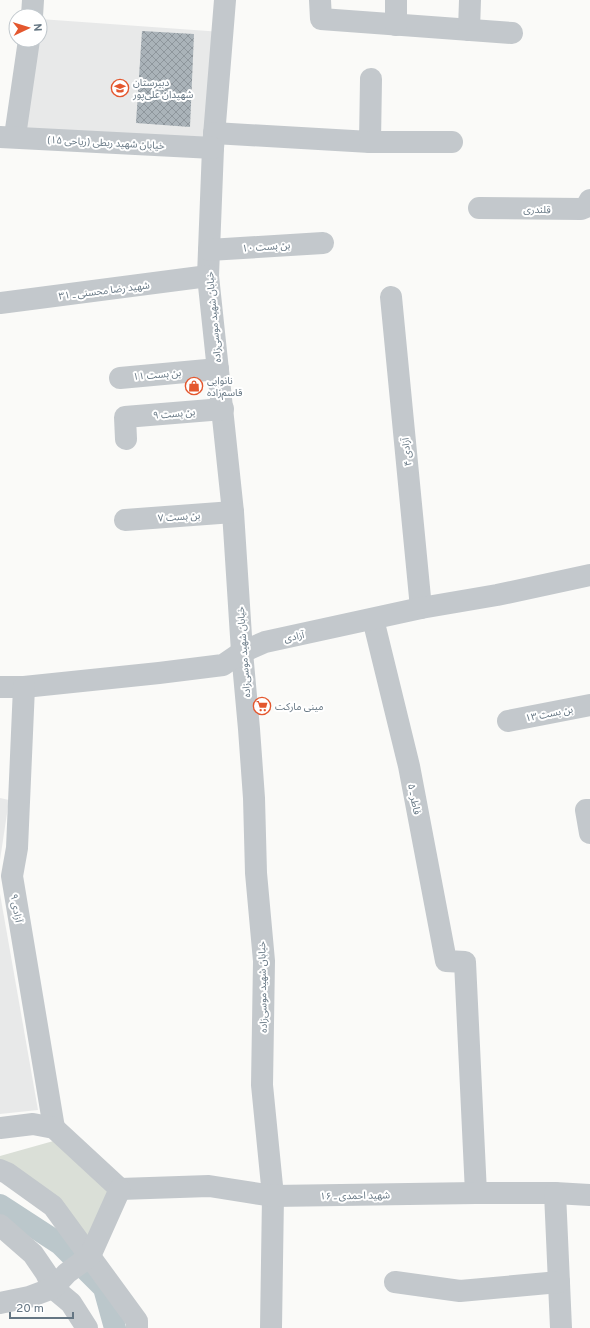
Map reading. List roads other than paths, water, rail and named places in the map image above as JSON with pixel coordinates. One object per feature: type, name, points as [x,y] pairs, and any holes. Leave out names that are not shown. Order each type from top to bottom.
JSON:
[{"type":"street","name":"خیابان شهید موسی‌زاده","points":[[225,0],[213,140],[208,276],[233,512],[242,652],[253,783],[256,873],[264,961],[262,1085],[273,1196],[271,1328]]},
{"type":"street","points":[[320,0],[322,20],[512,33]]},
{"type":"street","points":[[396,0],[396,25]]},
{"type":"street","points":[[469,30],[470,0]]},
{"type":"street","points":[[8,137],[27,48]]},
{"type":"street","points":[[370,142],[371,79]]},
{"type":"street","name":"خیابان شهید ربطی (ریاحی ۱۵)","points":[[8,137],[452,142]]},
{"type":"street","name":"قلندری","points":[[479,208],[581,209],[586,207],[590,200]]},
{"type":"street","name":"بن بست ۱۰","points":[[209,250],[323,243]]},
{"type":"street","name":"شهید رضا محسنی ـ ۳۱","points":[[0,303],[208,276]]},
{"type":"street","name":"آزادی ۴","points":[[391,297],[421,608]]},
{"type":"street","name":"بن بست ۱۱","points":[[120,378],[218,369]]},
{"type":"street","name":"بن بست ۹","points":[[126,439],[124,417],[222,409]]},
{"type":"street","name":"بن بست ۷","points":[[125,520],[233,512]]},
{"type":"street","name":"آزادی","points":[[0,687],[24,687],[223,665],[242,652],[265,642],[421,608],[497,595],[590,575]]},
{"type":"street","name":"فاطر ـ ۵","points":[[373,619],[409,766],[446,961],[465,962],[476,1193]]},
{"type":"street","name":"آزادی ۹","points":[[24,687],[17,848],[12,876],[54,1128]]},
{"type":"street","name":"بن بست ۱۳","points":[[508,721],[590,705]]},
{"type":"street","points":[[590,810],[586,810],[590,833]]},
{"type":"street","points":[[0,1128],[33,1124],[54,1128],[120,1189],[90,1256],[60,1281],[29,1297],[0,1303]]},
{"type":"street","points":[[0,1170],[7,1173],[53,1206],[137,1321],[137,1328]]},
{"type":"street","name":"شهید احمدی ـ ۱۶","points":[[120,1189],[209,1186],[273,1196],[476,1193],[555,1193],[590,1195]]},
{"type":"street","points":[[555,1193],[561,1328]]},
{"type":"street","points":[[0,1225],[33,1254],[46,1273],[60,1281],[70,1303],[86,1328]]},
{"type":"street","points":[[395,1282],[460,1291],[559,1282]]},
{"type":"waterway","points":[[0,1205],[60,1244],[104,1288],[115,1328]]},
{"type":"place","name":"دبیرستان شهیدان علی‌پور","points":[[120,88]]},
{"type":"place","name":"نانوایی قاسم‌زاده","points":[[194,386]]},
{"type":"place","name":"مینی مارکت","points":[[262,706]]}]
